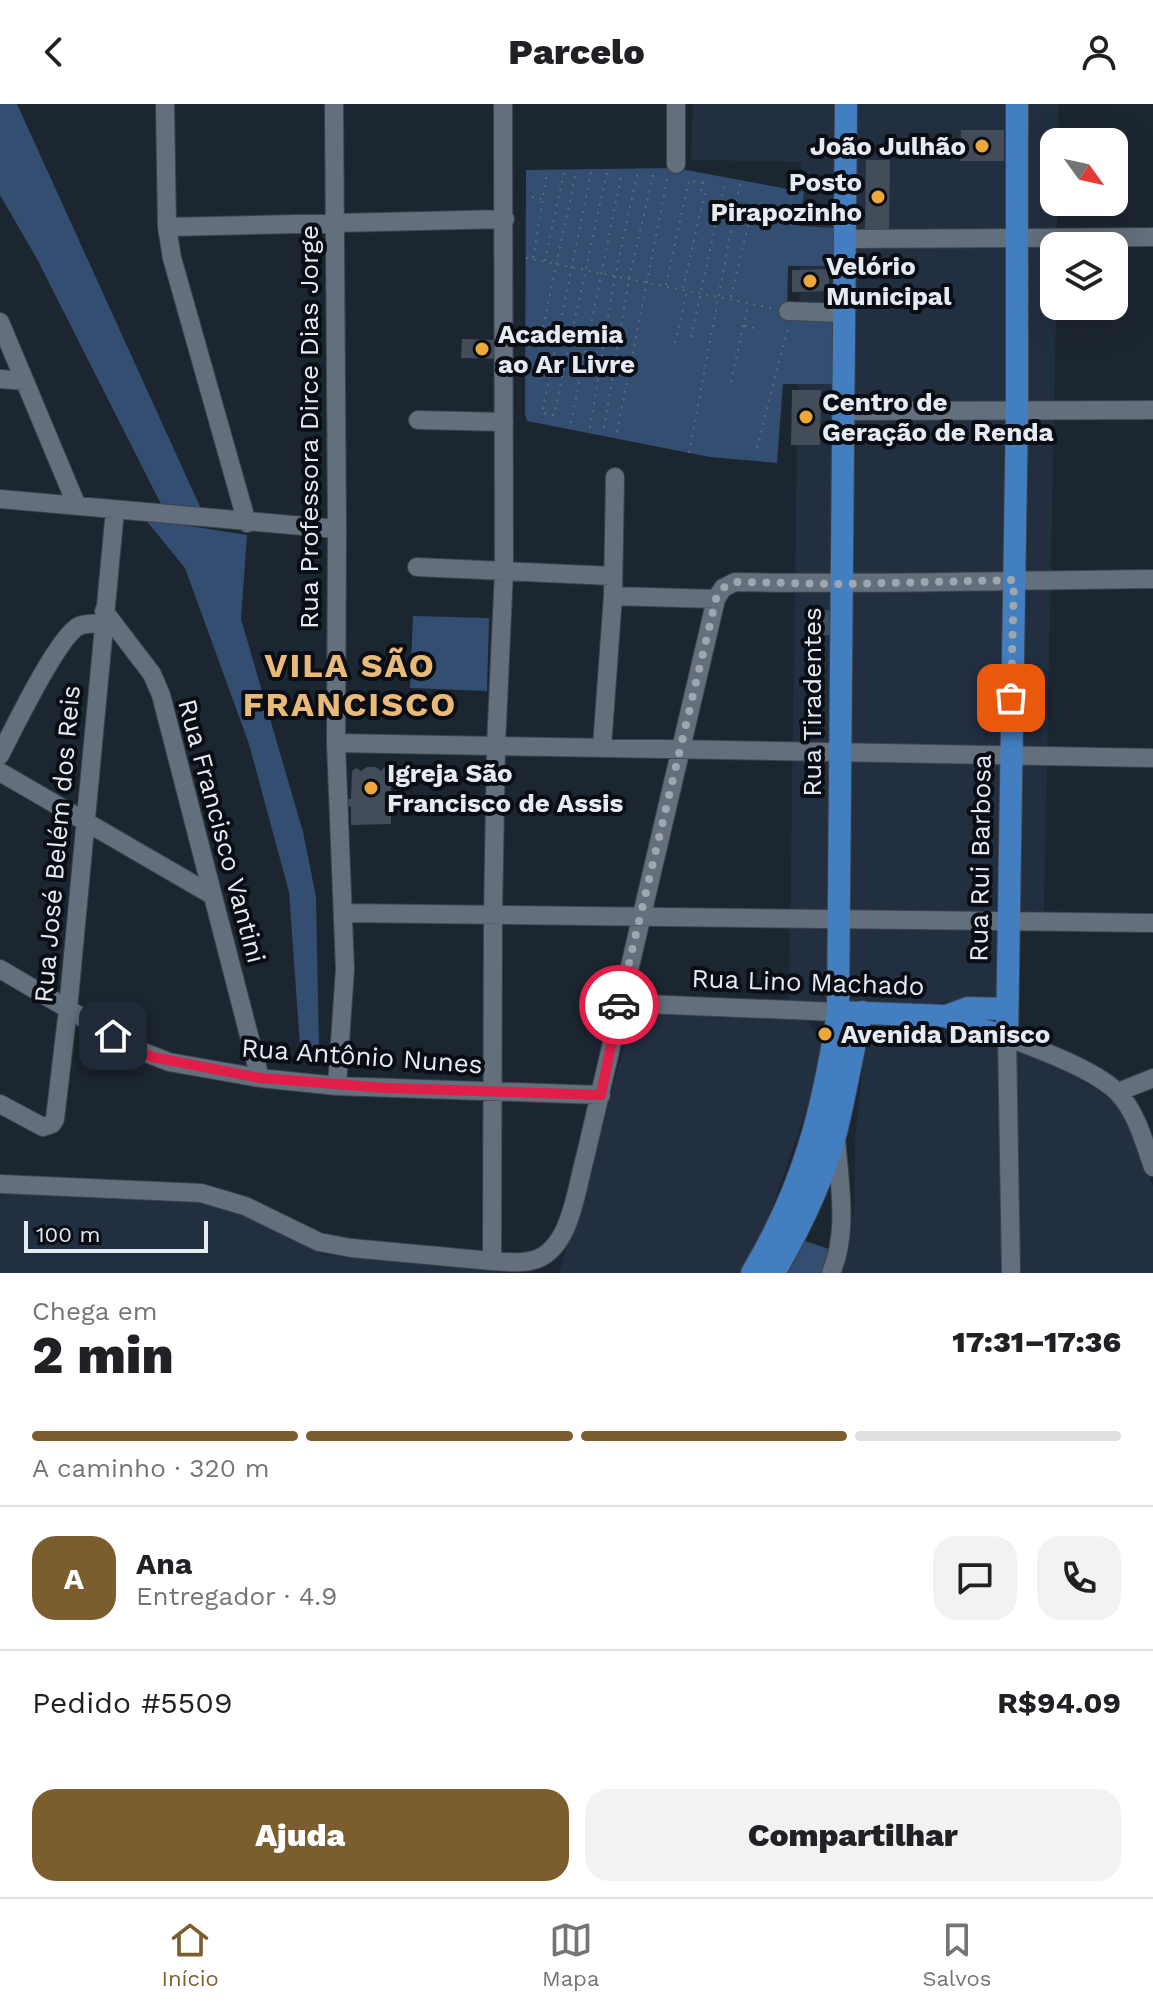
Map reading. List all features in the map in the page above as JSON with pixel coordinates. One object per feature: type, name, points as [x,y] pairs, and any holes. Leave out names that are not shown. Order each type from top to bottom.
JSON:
[{"type":"main road","name":"Rua Tiradentes","points":[[838,1012],[846,104]]},
{"type":"main road","name":"Rua Rui Barbosa","points":[[1007,1037],[1019,236],[1017,104]]},
{"type":"main road","name":"Rua Lino Machado","points":[[946,1016],[968,1008],[1006,1009]]},
{"type":"main road","name":"Rua Lino Machado","points":[[838,1012],[946,1016],[1007,1037]]},
{"type":"main road","points":[[752,1273],[790,1202],[806,1161],[829,1076],[838,1012]]},
{"type":"main road","points":[[774,1273],[809,1204],[836,1132],[862,1012]]},
{"type":"street","points":[[165,104],[167,227],[172,258],[247,523]]},
{"type":"street","name":"Rua Professora Dirce Dias Jorge","points":[[334,104],[336,743],[344,913],[344,1001],[337,1086]]},
{"type":"street","points":[[492,1261],[493,915],[496,746],[504,571],[503,104]]},
{"type":"street","points":[[673,167],[676,104]]},
{"type":"street","points":[[167,227],[505,219]]},
{"type":"street","points":[[846,239],[1153,237]]},
{"type":"street","points":[[790,311],[843,313]]},
{"type":"street","points":[[0,322],[77,506]]},
{"type":"street","points":[[0,379],[25,381]]},
{"type":"street","points":[[845,411],[1153,410]]},
{"type":"street","points":[[418,420],[504,422]]},
{"type":"street","points":[[602,747],[613,596],[615,477]]},
{"type":"street","points":[[0,499],[337,529]]},
{"type":"street","name":"Rua José Belém dos Reis","points":[[0,1104],[43,1127],[52,1124],[57,1106],[115,510]]},
{"type":"street","points":[[417,567],[612,576]]},
{"type":"street","points":[[0,1184],[216,1195],[319,1242],[351,1248],[492,1261],[518,1262],[539,1258],[550,1251],[567,1222],[601,1095],[679,749],[716,599],[723,588],[735,582],[840,584],[1153,579]]},
{"type":"street","points":[[613,596],[716,599]]},
{"type":"street","points":[[0,755],[68,636],[80,626],[104,617]]},
{"type":"street","name":"Rua Francisco Vantini","points":[[104,617],[156,682],[260,1078]]},
{"type":"street","points":[[336,743],[1153,758]]},
{"type":"street","points":[[0,772],[212,895]]},
{"type":"street","points":[[344,913],[1153,923]]},
{"type":"street","name":"Rua Antônio Nunes","points":[[0,969],[152,1057],[260,1078],[337,1086],[601,1095]]},
{"type":"street","name":"Rua Lino Machado","points":[[620,1003],[838,1012]]},
{"type":"street","points":[[1007,1037],[1011,1273]]},
{"type":"street","name":"Rua Lino Machado","points":[[1007,1037],[1069,1064],[1118,1092]]},
{"type":"street","points":[[1153,1078],[1118,1092],[1140,1130],[1153,1167]]},
{"type":"street","points":[[831,1273],[840,1240],[836,1132]]},
{"type":"path","points":[[617,432],[645,282],[673,167]]},
{"type":"path","points":[[590,428],[615,276],[638,171]]},
{"type":"path","points":[[604,428],[629,279],[654,171]]},
{"type":"path","points":[[545,262],[564,172]]},
{"type":"path","points":[[543,327],[576,172]]},
{"type":"path","points":[[591,172],[542,413],[554,415],[607,172]]},
{"type":"path","points":[[571,423],[622,172]]},
{"type":"path","points":[[533,259],[547,173]]},
{"type":"path","points":[[666,286],[689,180],[703,183],[701,192],[705,192],[675,343]]},
{"type":"path","points":[[691,337],[725,181]]},
{"type":"path","points":[[689,453],[740,183]]},
{"type":"path","points":[[532,197],[542,199]]},
{"type":"path","points":[[731,299],[753,205]]},
{"type":"path","points":[[526,258],[790,311],[757,448]]},
{"type":"path","points":[[731,382],[748,303]]},
{"type":"path","points":[[743,326],[755,328]]},
{"type":"shaded area","points":[[0,104],[17,104],[202,511],[162,506],[37,259],[0,195]]},
{"type":"shaded area","points":[[693,104],[1058,104],[1058,128],[1040,128],[1040,216],[1057,216],[1057,232],[1040,232],[1040,320],[1056,320],[1044,911],[1005,911],[1003,1001],[789,1007],[801,162],[691,160]]},
{"type":"shaded area","points":[[675,168],[804,192],[799,226],[834,228],[834,266],[788,266],[787,319],[842,323],[837,384],[783,384],[777,463],[710,457],[527,421],[526,170]]},
{"type":"shaded area","points":[[145,519],[247,535],[241,619],[303,832],[316,897],[319,1047],[300,1046],[289,892],[249,744],[185,568]]},
{"type":"shaded area","points":[[413,616],[489,618],[487,691],[410,688]]},
{"type":"shaded area","points":[[643,1012],[807,1020],[827,1050],[759,1245],[743,1273],[559,1273],[631,1024]]},
{"type":"shaded area","points":[[886,1023],[997,1041],[1072,1075],[1124,1107],[1153,1186],[1153,1273],[838,1273],[854,1213],[855,1141],[863,1061],[870,1038]]},
{"type":"shaded area","points":[[0,1194],[204,1201],[252,1217],[324,1255],[507,1273],[0,1273]]},
{"type":"shaded area","points":[[805,1241],[835,1251],[827,1273],[788,1273]]},
{"type":"building","name":"João Julhão","points":[[961,130],[1004,130],[1004,161],[960,161]]},
{"type":"building","name":"Posto Pirapozinho","points":[[866,160],[890,160],[889,233],[865,233]]},
{"type":"building","name":"Velório Municipal","points":[[829,269],[829,291],[792,292],[792,270]]},
{"type":"building","name":"Academia ao Ar Livre","points":[[462,339],[504,340],[503,359],[461,358]]},
{"type":"building","name":"Centro de Geração de Renda","points":[[792,390],[821,390],[820,445],[791,445]]},
{"type":"building","points":[[808,610],[839,610],[839,635],[808,635]]},
{"type":"building","points":[[988,686],[1010,686],[1009,709],[987,709]]},
{"type":"building","name":"Igreja São Francisco de Assis","points":[[386,765],[391,770],[391,824],[351,825],[351,806],[346,806],[346,799],[351,799],[352,771],[376,767],[381,771]]},
{"type":"way so far","points":[[619,1005],[716,599],[728,584],[1014,580],[1011,698]]},
{"type":"place","name":"João Julhão","points":[[982,146]]},
{"type":"place","name":"Posto Pirapozinho","points":[[878,197]]},
{"type":"place","name":"Velório Municipal","points":[[810,281]]},
{"type":"place","name":"Academia ao Ar Livre","points":[[482,349]]},
{"type":"place","name":"Centro de Geração de Renda","points":[[806,417]]},
{"type":"place","name":"Igreja São Francisco de Assis","points":[[371,788]]},
{"type":"place","name":"Avenida Danisco","points":[[825,1034]]},
{"type":"district","name":"VILA SÃO FRANCISCO","points":[[350,684]]},
{"type":"route","points":[[113,1036],[152,1057],[169,1062],[260,1078],[337,1086],[601,1095],[619,1005]]}]
